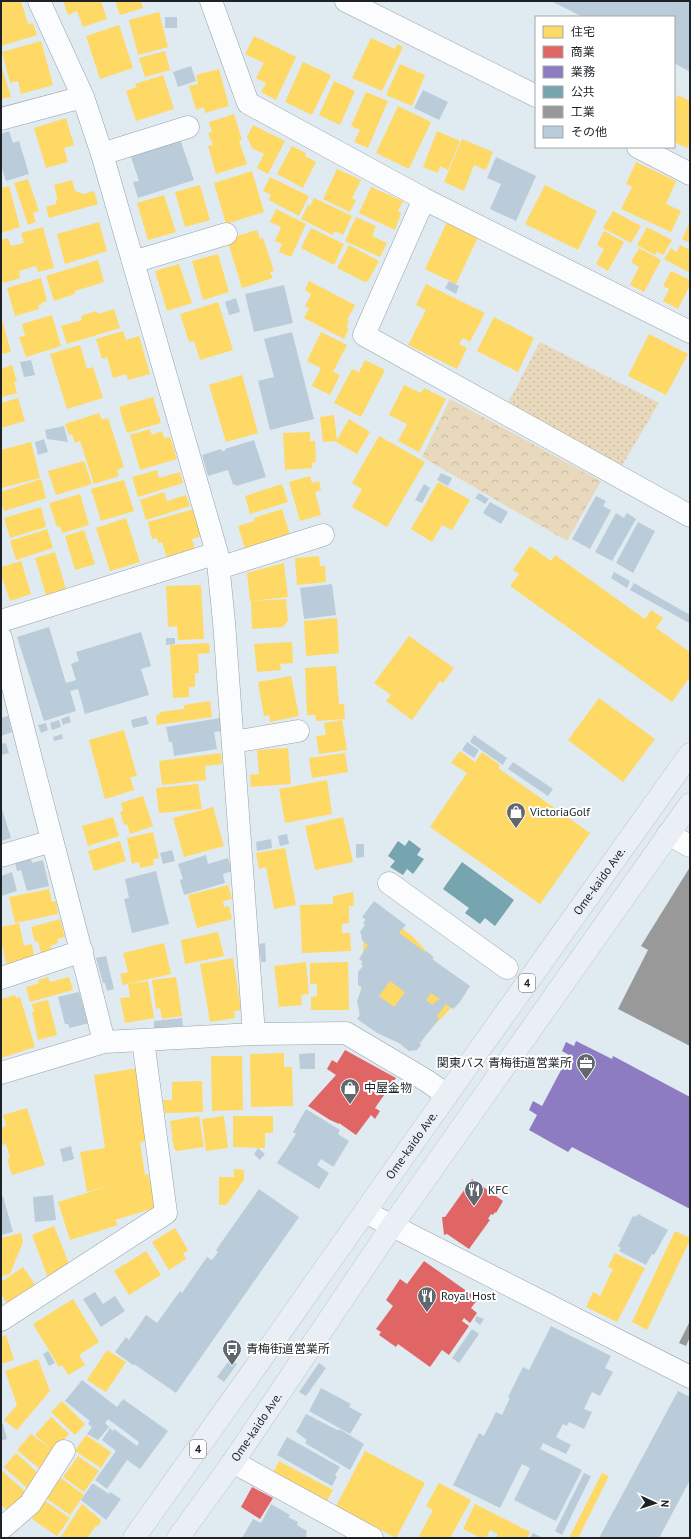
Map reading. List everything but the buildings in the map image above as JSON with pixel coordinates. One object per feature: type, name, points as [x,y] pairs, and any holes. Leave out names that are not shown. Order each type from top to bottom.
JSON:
[{"type":"main road","name":"Ome-kaido Ave.","points":[[134,1538],[690,754]]},
{"type":"main road","name":"Ome-kaido Ave.","points":[[178,1538],[233,1462],[392,1226],[690,804]]},
{"type":"street","points":[[39,1],[83,97],[102,154],[218,561],[224,622],[254,1034]]},
{"type":"street","points":[[211,1],[248,103],[424,198],[690,332]]},
{"type":"street","points":[[346,1],[535,96]]},
{"type":"street","points":[[1,120],[83,97]]},
{"type":"street","points":[[102,154],[188,127]]},
{"type":"street","points":[[640,148],[690,174]]},
{"type":"street","points":[[424,198],[364,335],[690,516]]},
{"type":"street","points":[[133,262],[226,234]]},
{"type":"street","points":[[1,621],[218,561],[323,535]]},
{"type":"street","points":[[1,638],[104,1042]]},
{"type":"street","points":[[233,742],[298,731]]},
{"type":"street","points":[[668,834],[690,846]]},
{"type":"street","points":[[1,856],[52,840]]},
{"type":"street","points":[[390,882],[506,968]]},
{"type":"street","points":[[1,978],[82,951]]},
{"type":"street","points":[[1,1073],[104,1042],[254,1034],[346,1033],[427,1081],[447,1095]]},
{"type":"street","points":[[1,1320],[166,1213],[143,1040]]},
{"type":"street","points":[[365,1212],[690,1376]]},
{"type":"street","points":[[1,1529],[30,1504],[64,1451]]},
{"type":"street","points":[[233,1462],[372,1538]]},
{"type":"green space","points":[[540,342],[659,403],[621,467],[508,403]]},
{"type":"green space","points":[[450,399],[601,481],[567,541],[422,457]]},
{"type":"place","name":"VictoriaGolf","points":[[516,829]]},
{"type":"place","name":"関東バス 青梅街道営業所","points":[[586,1080]]},
{"type":"place","name":"中屋金物","points":[[350,1105]]},
{"type":"place","name":"KFC","points":[[474,1207]]},
{"type":"place","name":"Royal Host","points":[[427,1313]]},
{"type":"place","name":"青梅街道営業所","points":[[232,1366]]}]
